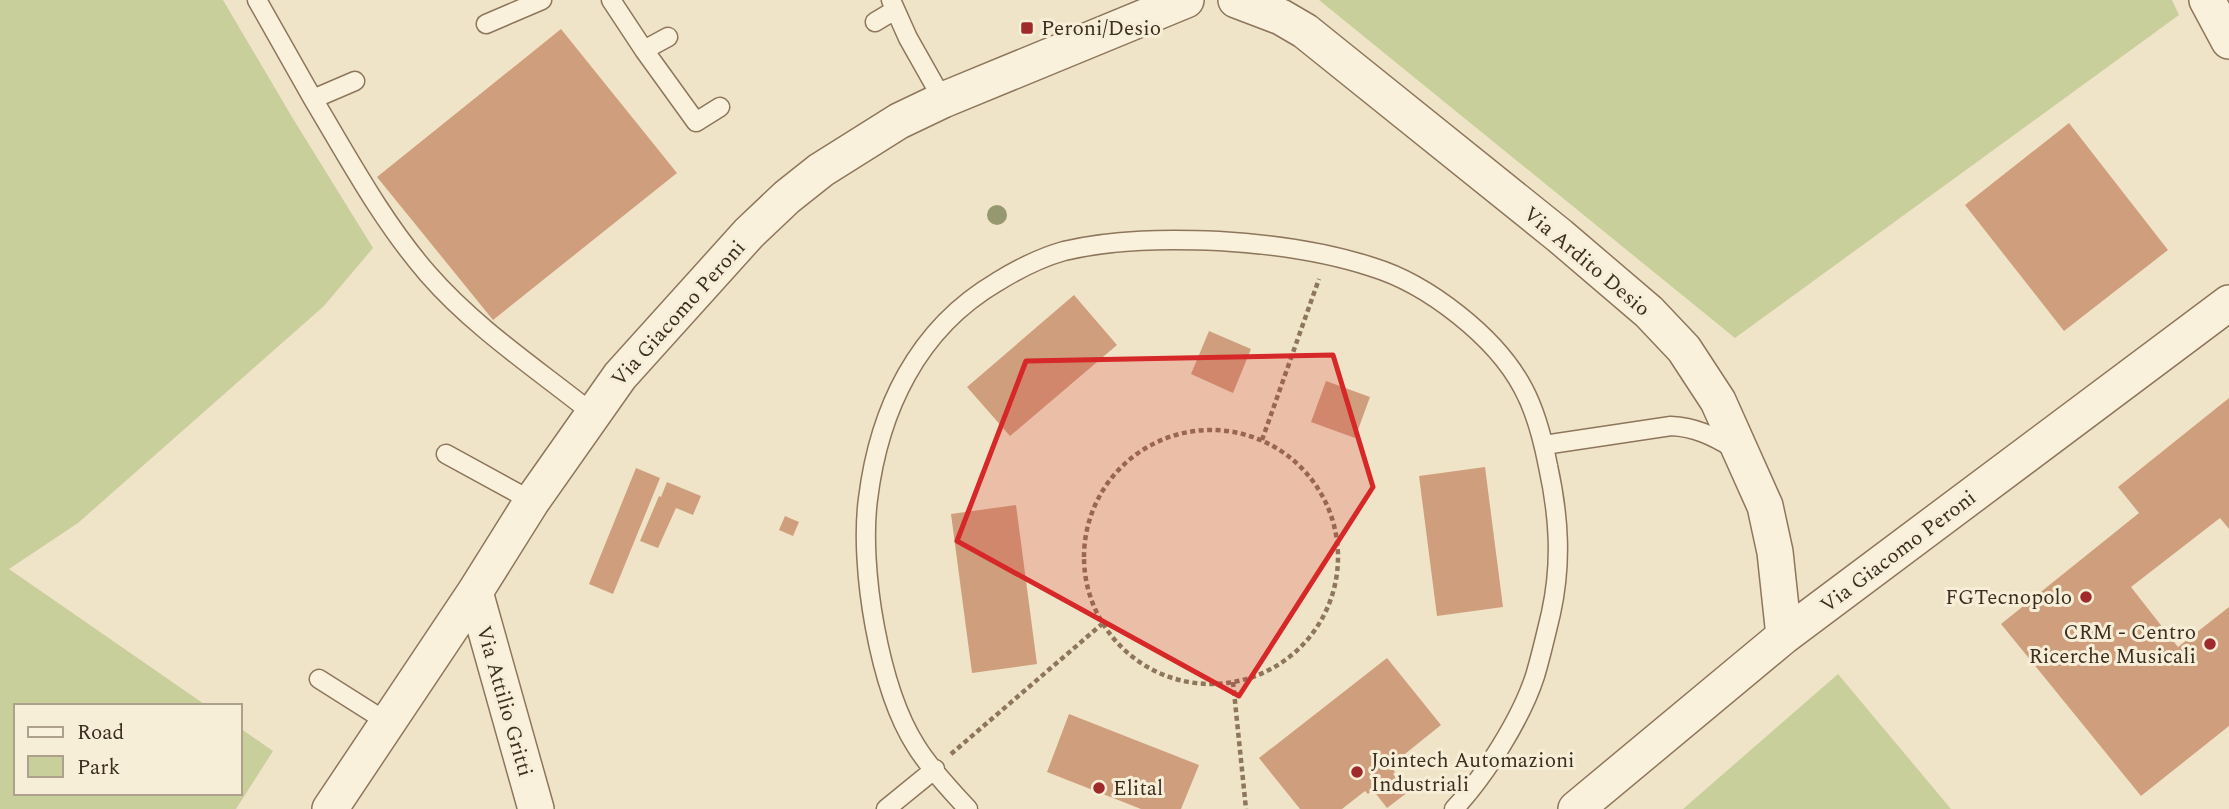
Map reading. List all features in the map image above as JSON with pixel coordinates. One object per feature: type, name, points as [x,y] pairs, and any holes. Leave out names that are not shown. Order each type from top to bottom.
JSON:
[{"type":"street","name":"Via Giacomo Peroni","points":[[330,809],[592,413],[659,330],[749,233],[787,197],[861,144],[899,121],[943,100],[1186,0]]},
{"type":"street","name":"Via Ardito Desio","points":[[1236,0],[1281,17],[1306,31],[1560,236],[1649,312],[1684,349],[1718,401],[1765,506],[1775,552],[1784,636]]},
{"type":"street","points":[[2207,0],[2229,41]]},
{"type":"street","name":"Via Giacomo Peroni","points":[[1576,809],[1784,636],[2226,309]]},
{"type":"street","name":"Via Attilio Gritti","points":[[475,592],[536,809]]},
{"type":"lane","points":[[257,0],[381,214],[429,276],[486,329],[592,413]]},
{"type":"lane","points":[[486,24],[542,0]]},
{"type":"lane","points":[[611,0],[696,122],[720,107]]},
{"type":"lane","points":[[875,22],[893,5],[943,100]]},
{"type":"lane","points":[[644,50],[668,37]]},
{"type":"lane","points":[[313,99],[355,81]]},
{"type":"lane","points":[[968,809],[916,746],[891,694],[877,635],[869,585],[865,529],[869,486],[879,439],[891,404],[906,371],[925,345],[962,305],[1026,264],[1063,252],[1130,241],[1170,240],[1232,242],[1327,255],[1377,268],[1412,285],[1467,322],[1499,354],[1522,385],[1544,445],[1554,494],[1559,535],[1557,585],[1534,680],[1493,758],[1454,809]]},
{"type":"lane","points":[[1544,445],[1681,426],[1709,433],[1744,454]]},
{"type":"lane","points":[[454,458],[532,501]]},
{"type":"lane","points":[[319,679],[387,722]]},
{"type":"lane","points":[[886,809],[935,769]]},
{"type":"path","points":[[1262,440],[1327,255]]},
{"type":"path","points":[[1223,430],[1262,440],[1293,459],[1317,485],[1333,518],[1339,553],[1335,590],[1321,623],[1298,651],[1268,671],[1233,682],[1195,683],[1159,673],[1127,653],[1102,624],[1087,586],[1084,547],[1094,508],[1114,474],[1145,448],[1182,433],[1223,430]]},
{"type":"path","points":[[935,769],[1102,624]]},
{"type":"path","points":[[1233,682],[1246,809]]},
{"type":"highlighted area","points":[[1333,355],[1373,487],[1239,696],[957,541],[1026,361]]},
{"type":"green space","points":[[0,0],[223,0],[373,248],[324,306],[78,523],[9,569],[204,704],[14,704],[14,795],[242,795],[242,729],[273,751],[236,809],[0,809]]},
{"type":"green space","points":[[1319,0],[2172,0],[2179,15],[1735,338]]},
{"type":"green space","points":[[1838,674],[1951,809],[1683,809]]},
{"type":"building","points":[[561,29],[677,173],[493,320],[377,177]]},
{"type":"building","points":[[2069,123],[2168,250],[2064,331],[1965,205]]},
{"type":"building","points":[[1074,295],[1117,345],[1010,436],[967,387]]},
{"type":"building","points":[[1209,331],[1251,349],[1233,393],[1191,374]]},
{"type":"building","points":[[1326,381],[1370,397],[1355,438],[1311,422]]},
{"type":"building","name":"FGTecnopolo","points":[[2229,398],[2229,529],[2220,518],[2131,587],[2178,647],[2229,607],[2229,726],[2141,796],[2001,624],[2139,513],[2118,487]]},
{"type":"building","points":[[1485,467],[1503,607],[1437,616],[1419,476]]},
{"type":"building","points":[[636,468],[660,478],[613,594],[589,584]]},
{"type":"building","points":[[667,482],[701,496],[693,515],[676,508],[658,548],[640,541]]},
{"type":"building","points":[[1016,505],[1037,664],[972,673],[951,514]]},
{"type":"building","points":[[785,516],[799,522],[793,536],[779,530]]},
{"type":"building","points":[[1387,658],[1441,725],[1390,766],[1408,792],[1387,808],[1373,790],[1368,794],[1365,791],[1342,809],[1300,809],[1259,758]]},
{"type":"building","points":[[1069,714],[1199,765],[1181,809],[1141,809],[1047,772]]},
{"type":"place","name":"Peroni/Desio","points":[[1027,28]]},
{"type":"place","name":"FGTecnopolo","points":[[2086,597]]},
{"type":"place","name":"CRM - Centro Ricerche Musicali","points":[[2210,644]]},
{"type":"place","name":"Jointech Automazioni Industriali","points":[[1357,772]]},
{"type":"place","name":"Elital","points":[[1099,788]]}]
